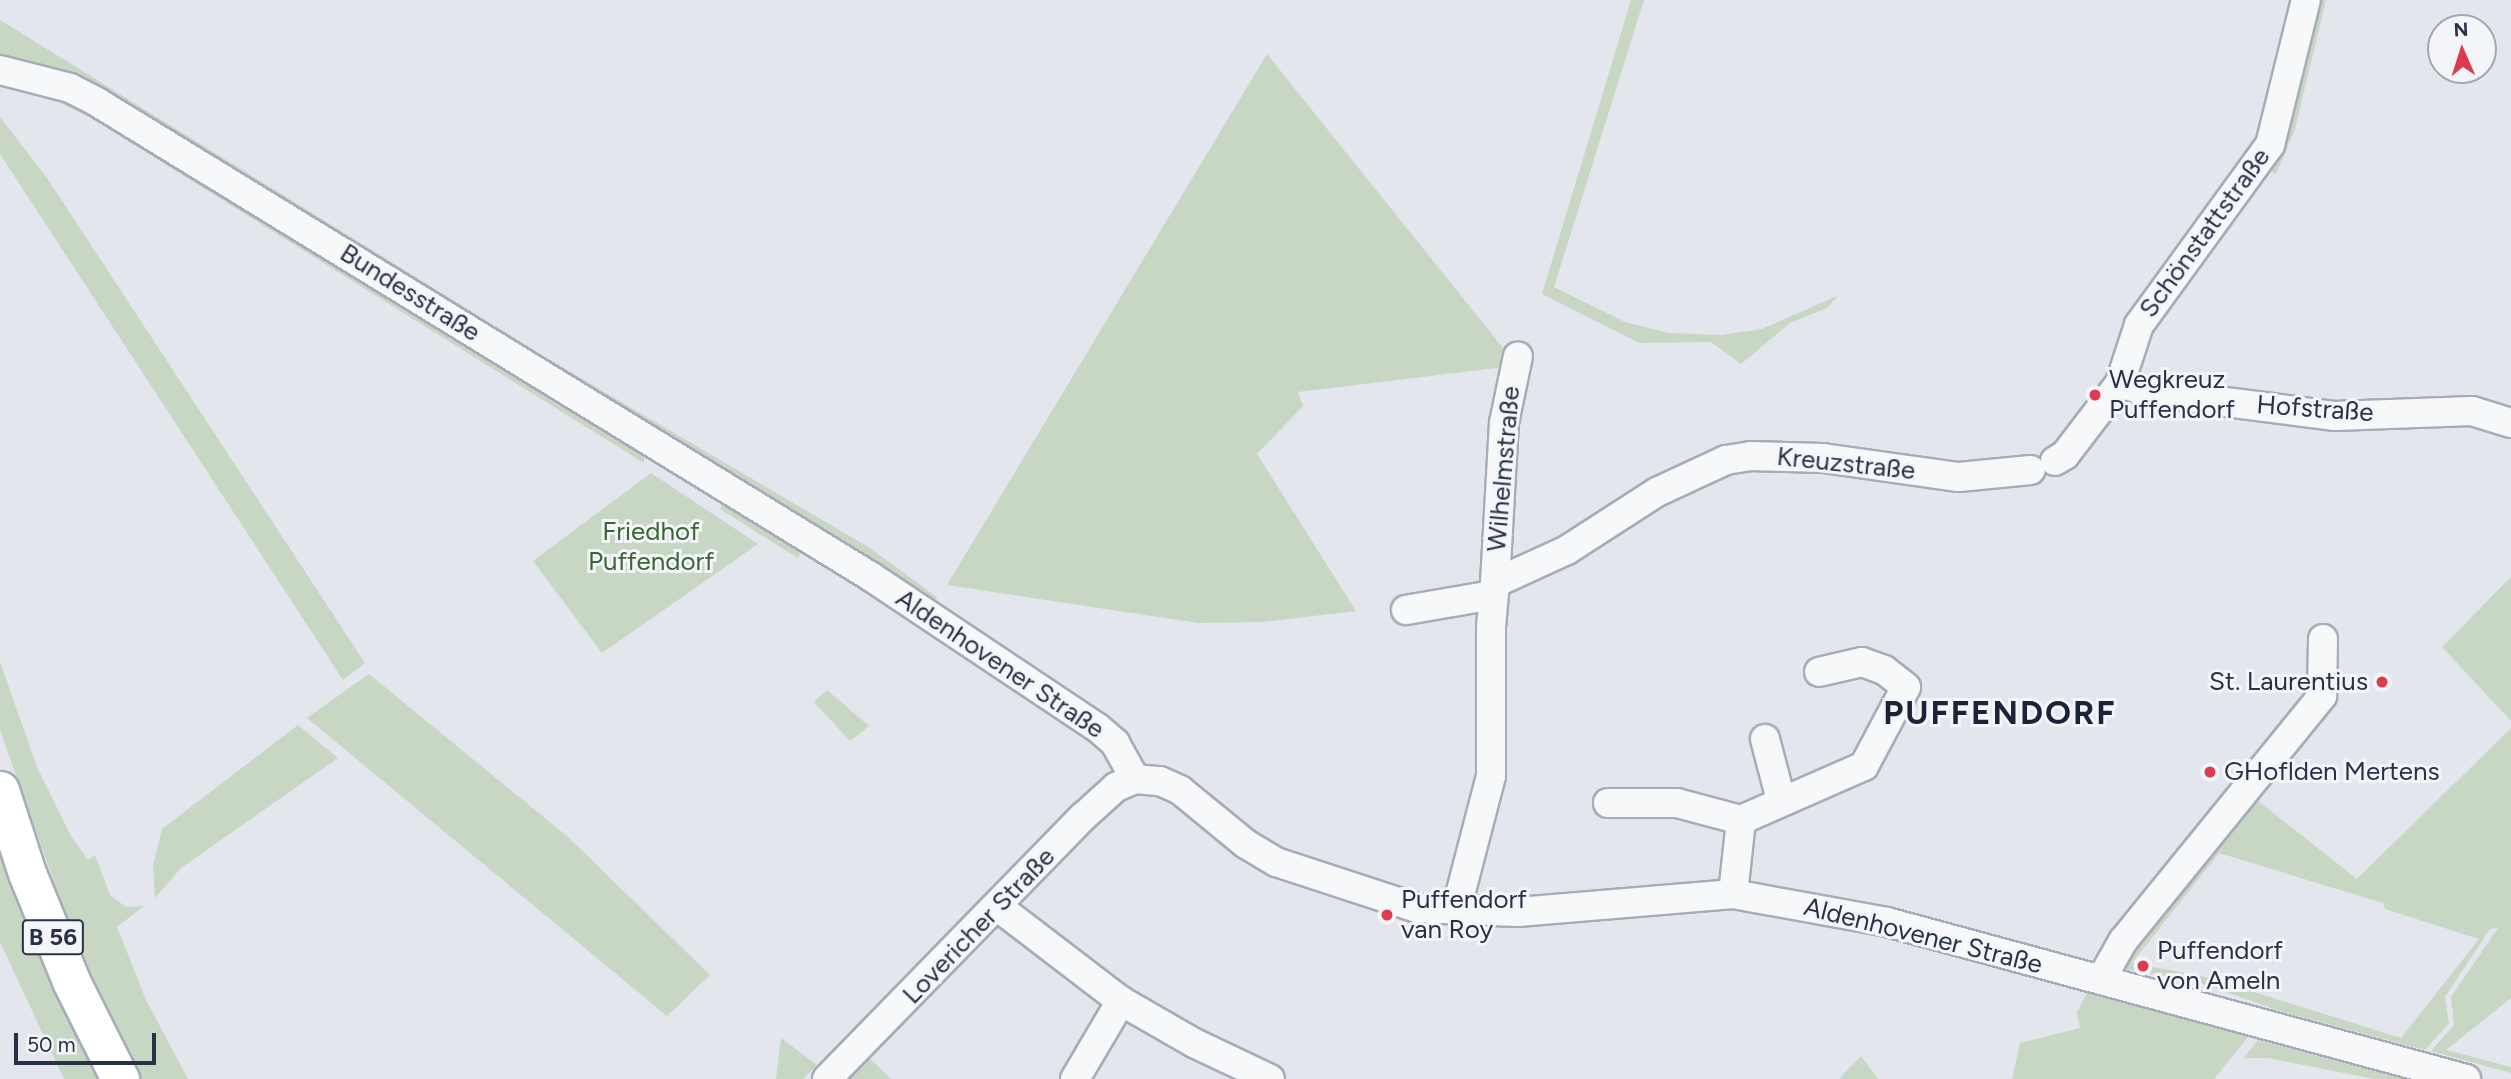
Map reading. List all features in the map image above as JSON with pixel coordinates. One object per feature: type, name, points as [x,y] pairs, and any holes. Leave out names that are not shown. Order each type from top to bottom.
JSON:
[{"type":"main road","name":"B 56","points":[[0,790],[27,873],[71,981],[120,1079]]},
{"type":"street","name":"Schönstattstraße","points":[[2043,466],[2065,455],[2120,383],[2139,325],[2270,145],[2306,0]]},
{"type":"street","name":"Bundesstraße","points":[[0,70],[70,88],[97,102],[808,542]]},
{"type":"street","name":"Wilhelmstraße","points":[[1494,589],[1504,423],[1518,356]]},
{"type":"street","name":"Hofstraße","points":[[2120,383],[2148,392],[2335,416],[2472,411],[2511,423]]},
{"type":"street","name":"Kreuzstraße","points":[[1406,610],[1494,589],[1567,550],[1657,492],[1726,460],[1750,456],[1823,457],[1959,477],[2043,466]]},
{"type":"street","name":"Aldenhovener Straße","points":[[808,542],[890,589],[1048,692],[1115,743],[1135,779],[1160,781],[1180,790],[1238,838],[1276,862],[1417,908],[1460,912],[1518,912],[1733,894],[1887,922],[2102,978],[2466,1079]]},
{"type":"street","points":[[1460,912],[1460,895],[1491,776],[1494,589]]},
{"type":"street","points":[[2102,978],[2123,941],[2322,696],[2323,639]]},
{"type":"street","points":[[1608,803],[1677,803],[1741,820],[1781,800],[1864,766],[1906,687],[1884,670],[1862,662],[1819,672]]},
{"type":"street","points":[[1765,739],[1781,800]]},
{"type":"street","name":"Lovericher Straße","points":[[827,1079],[1084,816],[1116,787],[1135,779]]},
{"type":"street","points":[[1733,894],[1741,820]]},
{"type":"street","points":[[998,907],[1121,1001],[1262,1078]]},
{"type":"street","points":[[1075,1079],[1121,1001]]},
{"type":"green space","points":[[1631,0],[1644,0],[1554,287],[1625,322],[1669,333],[1721,335],[1762,329],[1839,295],[1827,308],[1790,323],[1741,364],[1711,342],[1639,343],[1542,294]]},
{"type":"green space","points":[[2318,0],[2326,0],[2295,129],[2276,174],[2268,170]]},
{"type":"green space","points":[[0,20],[550,360],[870,548],[938,598],[924,602],[77,79],[47,67],[0,60]]},
{"type":"green space","points":[[1267,54],[1507,353],[1505,367],[1298,392],[1303,406],[1257,454],[1356,611],[1264,622],[1198,623],[947,585]]},
{"type":"green space","points":[[0,82],[65,97],[644,451],[644,463],[91,118],[53,99],[0,86]]},
{"type":"green space","points":[[0,117],[47,178],[365,663],[343,680],[0,154]]},
{"type":"green space","name":"Friedhof Puffendorf","points":[[651,473],[758,544],[602,653],[533,561]]},
{"type":"green space","points":[[723,503],[770,524],[802,548],[798,558],[720,509]]},
{"type":"green space","points":[[2511,577],[2511,721],[2442,647]]},
{"type":"green space","points":[[0,662],[37,767],[71,836],[88,860],[95,855],[110,895],[126,907],[144,906],[117,927],[146,1000],[188,1079],[142,1079],[75,941],[0,730]]},
{"type":"green space","points":[[369,674],[568,837],[710,975],[667,1016],[307,718]]},
{"type":"green space","points":[[827,690],[869,726],[850,741],[814,702]]},
{"type":"green space","points":[[298,725],[338,758],[181,868],[155,898],[153,865],[162,829]]},
{"type":"green space","points":[[2511,728],[2511,998],[2446,1050],[2511,1067],[2511,1073],[2431,1051],[2454,1025],[2451,997],[2498,928],[2490,929],[2445,997],[2449,1023],[2425,1050],[2277,1010],[2197,982],[2125,969],[2124,958],[2252,796],[2357,879]],"holes":[[[2219,853],[2383,903],[2385,909],[2479,939],[2401,1038],[2206,977],[2132,963]]]},
{"type":"green space","points":[[0,842],[101,1079],[64,1079],[0,942]]},
{"type":"green space","points":[[2090,987],[2247,1033],[2247,1038],[2214,1079],[2012,1079],[2020,1043],[2080,1028],[2077,1012]]},
{"type":"green space","points":[[781,1038],[817,1065],[803,1079],[776,1079]]},
{"type":"green space","points":[[2258,1040],[2403,1079],[2374,1079],[2268,1058],[2244,1058]]},
{"type":"green space","points":[[867,1056],[891,1079],[842,1079]]},
{"type":"green space","points":[[1861,1056],[1878,1079],[1839,1079]]},
{"type":"place","name":"Wegkreuz Puffendorf","points":[[2095,395]]},
{"type":"place","name":"St. Laurentius","points":[[2382,682]]},
{"type":"place","name":"GHoflden Mertens","points":[[2210,772]]},
{"type":"place","name":"Puffendorf van Roy","points":[[1387,915]]},
{"type":"place","name":"Puffendorf von Ameln","points":[[2143,966]]},
{"type":"district","name":"PUFFENDORF","points":[[2000,713]]}]
